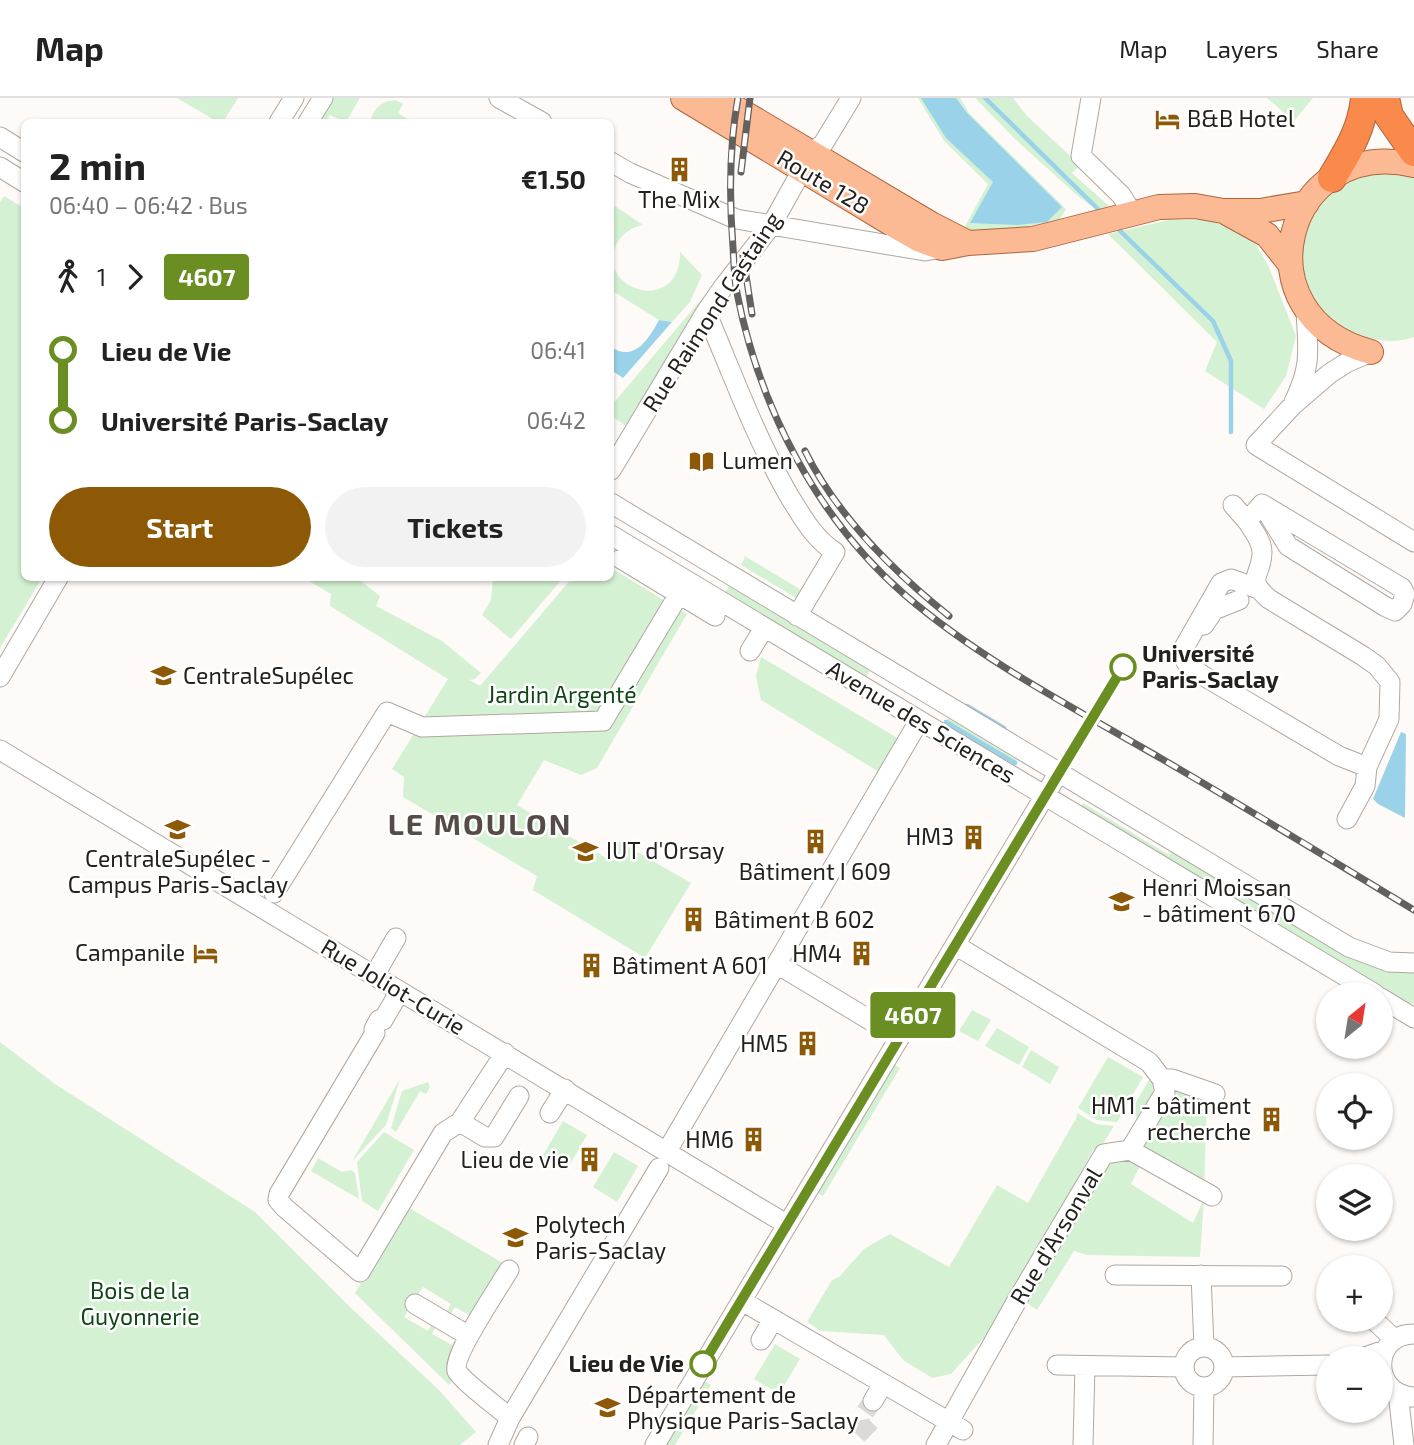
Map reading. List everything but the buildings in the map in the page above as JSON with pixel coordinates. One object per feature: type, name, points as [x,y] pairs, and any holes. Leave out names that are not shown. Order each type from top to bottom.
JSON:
[{"type":"highway","points":[[1332,178],[1357,135],[1365,98]]},
{"type":"highway","points":[[1385,98],[1389,116],[1414,152]]},
{"type":"main road","name":"Route 128","points":[[683,98],[968,243]]},
{"type":"main road","name":"Route 128","points":[[719,98],[920,240],[942,248]]},
{"type":"main road","points":[[1371,352],[1334,339],[1306,311],[1295,289],[1290,264],[1291,242],[1307,203],[1332,178],[1371,162],[1392,161],[1414,165]]},
{"type":"main road","points":[[1223,211],[1271,211],[1307,203]]},
{"type":"main road","points":[[942,248],[968,243],[1034,239],[1159,207],[1208,207],[1223,211],[1267,235],[1290,264]]},
{"type":"street","points":[[281,119],[293,98]]},
{"type":"street","points":[[310,119],[323,98]]},
{"type":"street","points":[[499,98],[537,119]]},
{"type":"street","name":"Rue Raimond Castaing","points":[[614,465],[706,312],[771,226],[807,161],[823,144],[851,98]]},
{"type":"street","points":[[1091,98],[1081,156],[1121,195],[1133,214]]},
{"type":"street","points":[[0,137],[21,150]]},
{"type":"street","points":[[614,164],[736,219],[925,251],[942,248]]},
{"type":"street","points":[[1,171],[21,181]]},
{"type":"street","points":[[1293,405],[1308,364],[1306,311]]},
{"type":"street","points":[[706,312],[759,441],[800,513],[825,546],[835,552],[797,615]]},
{"type":"street","points":[[1371,352],[1335,370],[1293,405],[1256,445],[1414,542]]},
{"type":"street","points":[[1262,504],[1402,587],[1405,594],[1402,604],[1395,611],[1386,607],[1288,546],[1262,504]]},
{"type":"street","points":[[1247,521],[1262,504]]},
{"type":"street","points":[[614,505],[1349,947],[1389,962],[1414,963]]},
{"type":"street","points":[[1233,505],[1259,538],[1262,552],[1254,580],[1256,588]]},
{"type":"street","name":"Avenue des Sciences","points":[[614,537],[1355,982]]},
{"type":"street","points":[[621,559],[685,594],[715,616]]},
{"type":"street","points":[[1347,819],[1365,786],[1367,767],[1389,719],[1390,682],[1377,666],[1363,656],[1269,599],[1256,588],[1231,579],[1221,583],[1182,651],[1186,662],[1202,675],[1339,756],[1367,767]]},
{"type":"street","points":[[0,677],[56,581]]},
{"type":"street","points":[[274,893],[387,712],[422,727],[603,721],[685,594]]},
{"type":"street","points":[[1194,629],[1204,625],[1214,610],[1239,600]]},
{"type":"street","points":[[750,652],[764,628]]},
{"type":"street","points":[[498,1445],[510,1418],[919,721]]},
{"type":"street","name":"Rue Joliot-Curie","points":[[0,750],[565,1089],[663,1160],[786,1224]]},
{"type":"street","points":[[655,1445],[1059,772]]},
{"type":"street","points":[[1096,840],[1273,943]]},
{"type":"street","points":[[374,976],[396,938]]},
{"type":"street","points":[[955,945],[1149,1062],[1162,1079],[1164,1091],[1130,1150],[1212,1196]]},
{"type":"street","points":[[777,964],[878,1026]]},
{"type":"street","points":[[400,991],[383,1020],[379,1020],[278,1200],[360,1272],[443,1133],[460,1122],[505,1053]]},
{"type":"street","points":[[1393,1005],[1414,1018]]},
{"type":"street","points":[[1162,1079],[1172,1079],[1215,1094]]},
{"type":"street","points":[[550,1113],[565,1089]]},
{"type":"street","points":[[460,1122],[485,1137],[494,1137],[519,1096]]},
{"type":"street","name":"Rue d'Arsonval","points":[[936,1445],[956,1426],[1019,1297],[1104,1154],[1130,1150]]},
{"type":"street","points":[[509,1270],[460,1353],[457,1369],[460,1375],[510,1418]]},
{"type":"street","points":[[1115,1275],[1282,1276]]},
{"type":"street","points":[[1201,1275],[1204,1347]]},
{"type":"street","points":[[741,1301],[956,1426]]},
{"type":"street","points":[[415,1304],[469,1336]]},
{"type":"street","points":[[1398,1340],[1414,1317]]},
{"type":"street","points":[[761,1340],[773,1320]]},
{"type":"street","points":[[1204,1347],[1221,1355],[1224,1367],[1216,1383],[1204,1387],[1192,1383],[1184,1367],[1192,1350],[1204,1347]]},
{"type":"street","points":[[1224,1367],[1316,1365]]},
{"type":"street","points":[[1056,1366],[1184,1367]]},
{"type":"street","points":[[1083,1445],[1085,1366]]},
{"type":"street","points":[[873,1401],[883,1384]]},
{"type":"street","points":[[1203,1445],[1204,1387]]},
{"type":"street","points":[[1405,1445],[1406,1395]]},
{"type":"green space","points":[[177,98],[238,98],[225,119],[213,119]]},
{"type":"green space","points":[[327,98],[360,98],[348,119],[330,115],[327,119],[314,119]]},
{"type":"green space","points":[[918,98],[960,98],[969,113],[1066,209],[1053,231],[1005,235],[963,230],[988,184],[944,141]]},
{"type":"green space","points":[[975,98],[1013,98],[1027,116],[1080,165],[1072,173],[1110,207],[1102,210],[1078,196],[1016,140]]},
{"type":"green space","points":[[1267,98],[1313,98],[1294,121]]},
{"type":"green space","points":[[395,100],[403,104],[398,113],[407,119],[371,119],[378,106]]},
{"type":"green space","points":[[1376,172],[1414,176],[1414,337],[1399,340],[1370,338],[1335,321],[1319,304],[1308,285],[1303,265],[1303,243],[1310,222],[1322,203],[1340,186]]},
{"type":"green space","points":[[4,196],[21,206],[21,581],[40,581],[0,648],[0,202]]},
{"type":"green space","points":[[614,205],[643,225],[628,231],[617,243],[614,256]]},
{"type":"green space","points":[[1169,220],[1207,220],[1249,233],[1268,265],[1296,336],[1286,376],[1264,409],[1205,371],[1217,342],[1108,234]]},
{"type":"green space","points":[[680,252],[702,275],[690,302],[672,322],[659,320],[614,292],[614,263],[617,273],[627,284],[640,290],[654,290],[667,285],[677,272]]},
{"type":"green space","points":[[705,295],[628,427],[614,418],[614,402]]},
{"type":"green space","points":[[743,555],[808,594],[803,602],[741,565],[745,558]]},
{"type":"green space","name":"Jardin Argenté","points":[[614,570],[687,614],[597,768],[581,775],[544,760],[517,805],[606,858],[615,839],[691,883],[645,958],[533,890],[537,876],[403,797],[404,777],[392,769],[448,679],[330,606],[331,594],[309,581],[361,581],[380,596],[376,606],[442,641],[481,673],[475,679],[469,680],[480,686],[569,581],[614,581]]},
{"type":"green space","points":[[493,581],[560,581],[511,639],[482,615],[491,600]]},
{"type":"green space","points":[[730,584],[871,669],[865,679],[724,595]]},
{"type":"green space","points":[[761,657],[899,739],[879,772],[761,700],[756,676]]},
{"type":"green space","points":[[949,716],[1019,758],[1013,769],[943,726]]},
{"type":"green space","points":[[1083,803],[1169,855],[1173,850],[1367,965],[1414,973],[1414,1003],[1406,1004],[1393,996],[1393,982],[1369,982],[1079,809]]},
{"type":"green space","points":[[972,1010],[991,1020],[978,1041],[959,1031]]},
{"type":"green space","points":[[997,1028],[1029,1047],[1019,1065],[985,1046]]},
{"type":"green space","name":"Bois de la Guyonnerie","points":[[0,1042],[55,1084],[255,1212],[351,1308],[439,1390],[476,1432],[460,1445],[0,1445]]},
{"type":"green space","points":[[1031,1050],[1059,1067],[1050,1084],[1022,1067]]},
{"type":"green space","points":[[1108,1057],[1143,1077],[1117,1122],[1097,1120],[1078,1108]]},
{"type":"green space","points":[[892,1063],[900,1068],[823,1196],[815,1192]]},
{"type":"green space","points":[[1156,1068],[1207,1099],[1204,1191],[1131,1149],[1146,1124],[1130,1112]]},
{"type":"green space","points":[[400,1079],[386,1125],[352,1161]]},
{"type":"green space","points":[[428,1082],[430,1087],[426,1094],[420,1091],[396,1132],[391,1128],[402,1091]]},
{"type":"green space","points":[[1077,1113],[1096,1124],[1114,1126],[1096,1155],[1094,1148],[1060,1212],[989,1332],[951,1374],[932,1378],[903,1360],[884,1335],[821,1331],[807,1322],[832,1280],[839,1277],[864,1249],[890,1234],[949,1267],[997,1185],[1028,1203],[1075,1120],[1078,1122]]},
{"type":"green space","points":[[563,1121],[587,1135],[566,1171],[542,1157]]},
{"type":"green space","points":[[384,1132],[414,1150],[378,1211],[362,1201],[357,1162]]},
{"type":"green space","points":[[614,1152],[638,1166],[617,1202],[593,1187]]},
{"type":"green space","points":[[1104,1154],[1144,1158],[1131,1184],[1193,1223],[1204,1199],[1200,1257],[1087,1255],[1074,1251],[1037,1310],[1019,1297]]},
{"type":"green space","points":[[318,1158],[342,1172],[351,1170],[355,1173],[359,1199],[311,1171]]},
{"type":"green space","points":[[406,1206],[506,1265],[464,1324],[469,1315],[455,1307],[449,1316],[446,1313],[451,1304],[423,1287],[404,1317],[428,1331],[433,1322],[437,1325],[432,1334],[452,1345],[457,1336],[455,1377],[449,1385],[355,1293]]},
{"type":"green space","points":[[775,1344],[800,1359],[779,1394],[754,1379]]},
{"type":"green space","points":[[703,1380],[711,1385],[675,1445],[664,1445]]},
{"type":"water","points":[[921,98],[956,98],[967,113],[1062,207],[1047,222],[1017,225],[970,223],[993,182],[946,138]]},
{"type":"water","points":[[659,320],[672,322],[623,378],[614,372],[614,348],[627,352],[634,350],[651,334]]},
{"type":"water","points":[[1401,732],[1406,734],[1405,818],[1373,799]]},
{"type":"waterway","points":[[985,98],[1103,214]]},
{"type":"waterway","points":[[1115,226],[1213,321],[1231,361],[1231,432]]},
{"type":"waterway","points":[[967,706],[1004,728]]},
{"type":"waterway","points":[[946,722],[1015,763]]},
{"type":"tunnel","points":[[871,1435],[861,1425],[860,1419],[873,1401]]},
{"type":"railway","points":[[738,98],[731,154],[731,210],[735,282],[747,335],[760,377],[796,458],[845,532],[873,565],[905,595],[965,641],[1062,702],[1414,910]]},
{"type":"railway","points":[[741,172],[750,98]]},
{"type":"railway","points":[[743,256],[752,314]]},
{"type":"railway","points":[[805,451],[833,498],[868,541],[907,580],[949,616]]},
{"type":"bus line","name":"4607","points":[[703,1364],[1123,667]]},
{"type":"place","name":"B&B Hotel","points":[[1167,119]]},
{"type":"place","name":"The Mix","points":[[679,170]]},
{"type":"place","name":"Lumen","points":[[702,461]]},
{"type":"place","name":"Université Paris-Saclay","points":[[1123,667]]},
{"type":"place","name":"CentraleSupélec","points":[[163,676]]},
{"type":"place","name":"CentraleSupélec - Campus Paris-Saclay","points":[[178,829]]},
{"type":"place","name":"HM3","points":[[974,837]]},
{"type":"place","name":"Bâtiment I 609","points":[[815,842]]},
{"type":"place","name":"IUT d'Orsay","points":[[586,851]]},
{"type":"place","name":"Henri Moissan - bâtiment 670","points":[[1122,901]]},
{"type":"place","name":"Bâtiment B 602","points":[[694,920]]},
{"type":"place","name":"Campanile","points":[[205,953]]},
{"type":"place","name":"HM4","points":[[862,954]]},
{"type":"place","name":"Bâtiment A 601","points":[[592,966]]},
{"type":"place","name":"HM5","points":[[808,1044]]},
{"type":"place","name":"HM1 - bâtiment recherche","points":[[1271,1119]]},
{"type":"place","name":"HM6","points":[[754,1140]]},
{"type":"place","name":"Lieu de vie","points":[[589,1160]]},
{"type":"place","name":"Polytech Paris-Saclay","points":[[515,1238]]},
{"type":"place","name":"Lieu de Vie","points":[[703,1364]]},
{"type":"place","name":"Département de Physique Paris-Saclay","points":[[607,1408]]},
{"type":"district","name":"LE MOULON","points":[[480,825]]}]
